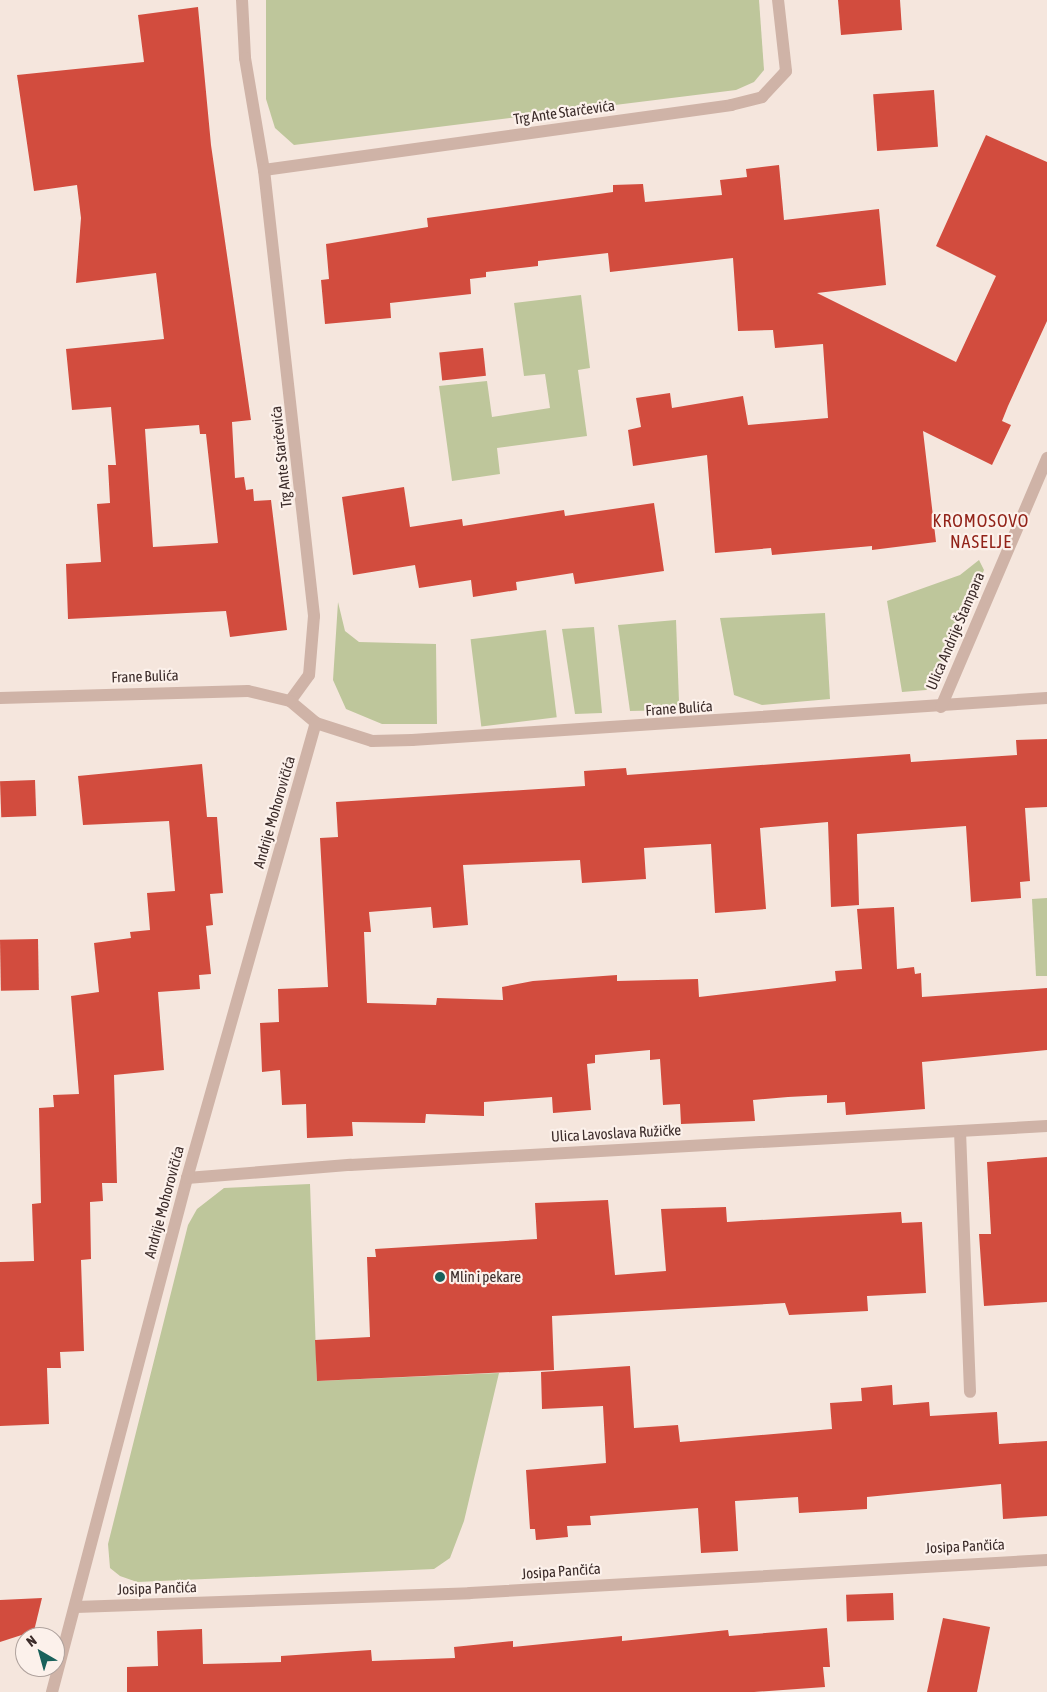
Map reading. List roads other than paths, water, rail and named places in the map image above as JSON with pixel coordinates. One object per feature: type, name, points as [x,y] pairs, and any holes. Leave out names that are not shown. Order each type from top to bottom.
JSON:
[{"type":"street","name":"Trg Ante Starčevića","points":[[242,0],[245,58],[264,170],[314,616],[309,675],[290,701]]},
{"type":"street","name":"Trg Ante Starčevića","points":[[264,170],[732,105],[762,97],[786,72],[778,0]]},
{"type":"street","name":"Ulica Andrije Štampara","points":[[941,707],[1047,458]]},
{"type":"street","name":"Frane Bulića","points":[[0,698],[248,691],[290,701]]},
{"type":"street","name":"Frane Bulića","points":[[316,723],[372,741],[412,740],[941,707],[1047,698]]},
{"type":"street","points":[[290,701],[316,723]]},
{"type":"street","name":"Andrije Mohorovičića","points":[[52,1692],[76,1607],[187,1178],[316,723]]},
{"type":"street","name":"Ulica Lavoslava Ružičke","points":[[187,1178],[350,1164],[1047,1126]]},
{"type":"street","points":[[960,1131],[970,1392]]},
{"type":"street","name":"Josipa Pančića","points":[[76,1607],[470,1593],[1047,1560]]},
{"type":"place","name":"Mlin i pekare","points":[[440,1277]]},
{"type":"district","name":"KROMOSOVO NASELJE","points":[[981,532]]}]
